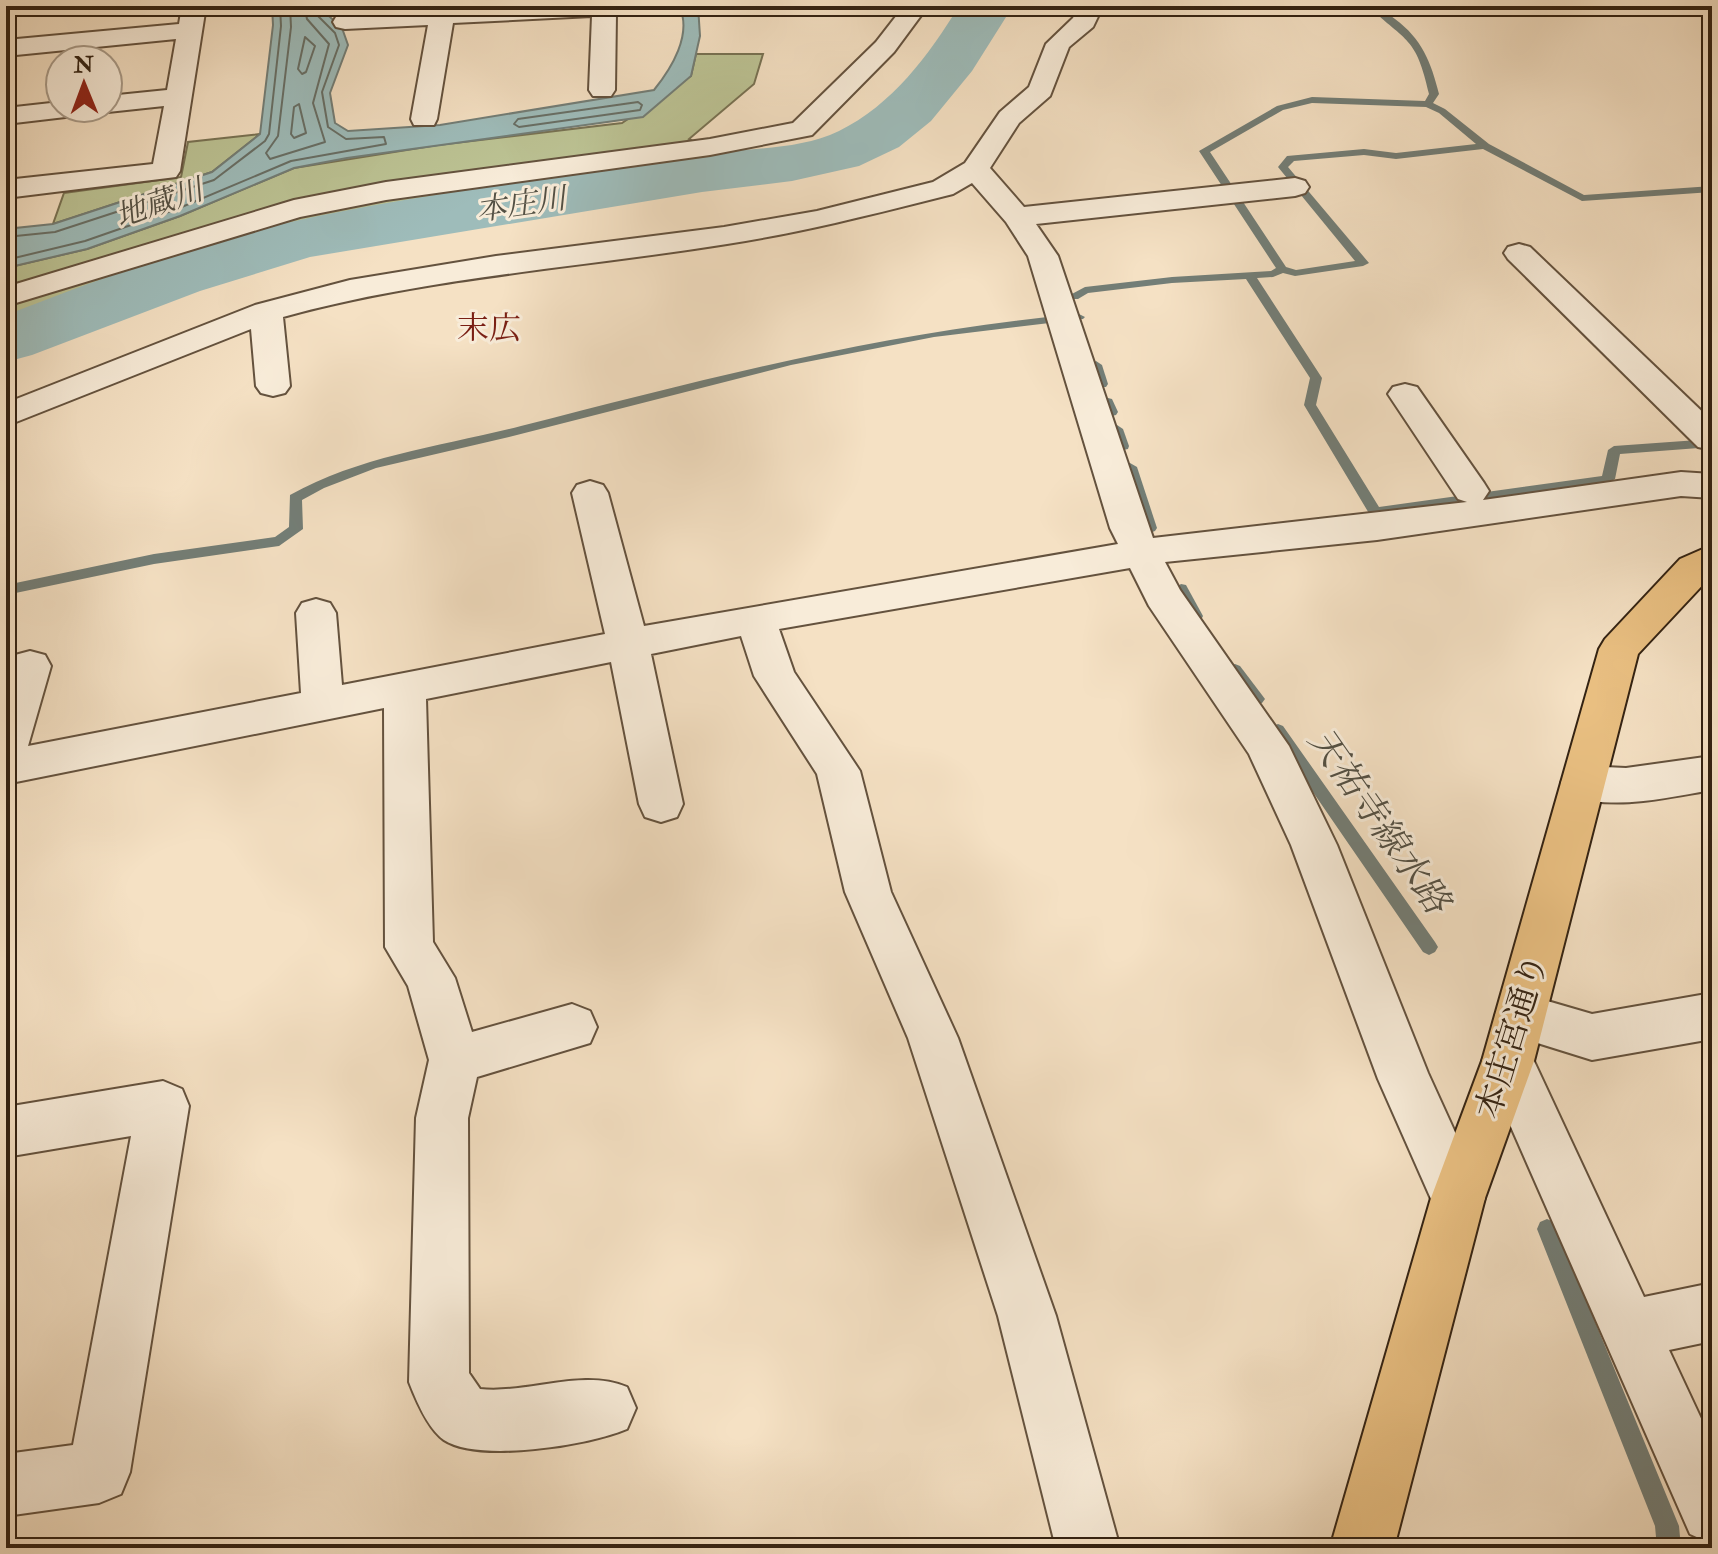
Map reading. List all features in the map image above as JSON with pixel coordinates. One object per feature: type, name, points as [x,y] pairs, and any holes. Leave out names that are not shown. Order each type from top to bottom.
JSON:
[{"type":"main road","name":"本庄宮通り","points":[[1362,1548],[1458,1198],[1514,1039],[1619,649],[1694,568],[1712,558]]},
{"type":"street","points":[[345,22],[639,6]]},
{"type":"street","points":[[6,297],[294,209],[386,191],[710,147],[802,129],[885,47],[916,6]]},
{"type":"street","points":[[6,415],[266,312],[350,289],[496,265],[724,236],[818,220],[943,188],[975,169],[1009,118],[1041,90],[1058,44],[1084,22],[1091,6]]},
{"type":"street","points":[[602,90],[604,8]]},
{"type":"street","points":[[424,119],[442,16]]},
{"type":"street","points":[[6,48],[192,18],[166,171],[6,189]]},
{"type":"street","points":[[124,102],[180,96]]},
{"type":"street","points":[[6,116],[44,112]]},
{"type":"street","points":[[975,169],[1017,217],[1043,256],[1129,528],[1188,634],[1267,746],[1314,845],[1404,1079],[1458,1198]]},
{"type":"street","points":[[1017,217],[1295,187]]},
{"type":"street","points":[[1519,253],[1710,439]]},
{"type":"street","points":[[266,312],[273,386]]},
{"type":"street","points":[[1405,394],[1471,491]]},
{"type":"street","points":[[6,767],[628,643],[1195,545],[1377,527],[1681,484],[1712,486]]},
{"type":"street","points":[[590,493],[628,643],[661,804]]},
{"type":"street","points":[[316,613],[323,705]]},
{"type":"street","points":[[756,621],[775,676],[838,771],[868,892],[933,1038],[1027,1316],[1088,1548]]},
{"type":"street","points":[[6,747],[30,666]]},
{"type":"street","points":[[405,689],[409,947],[430,978],[455,1060],[442,1118],[439,1382],[464,1418],[502,1422],[606,1408]]},
{"type":"street","points":[[1583,783],[1626,786],[1712,773]]},
{"type":"street","points":[[1712,1016],[1592,1037],[1514,1039],[1631,1329],[1712,1512]]},
{"type":"street","points":[[455,1060],[572,1027]]},
{"type":"street","points":[[6,1132],[163,1106],[99,1472],[6,1485]]},
{"type":"street","points":[[1631,1329],[1712,1312]]},
{"type":"green space","points":[[696,54],[763,54],[754,84],[689,139],[722,157],[334,224],[164,266],[6,329],[6,268],[87,249],[180,216],[294,168],[438,145],[622,123],[691,76]]},
{"type":"green space","points":[[260,134],[212,172],[53,224],[64,193],[181,177],[188,142]]},
{"type":"water","name":"地蔵川","points":[[272,6],[318,6],[342,28],[348,45],[330,93],[335,123],[348,131],[440,125],[654,90],[673,62],[682,39],[683,17],[679,6],[698,6],[700,36],[691,76],[643,117],[294,168],[180,216],[87,249],[6,268],[6,229],[53,224],[212,172],[260,134],[273,25]]},
{"type":"waterway","name":"本庄川","points":[[6,340],[175,276],[306,238],[438,214],[837,153],[878,134],[910,108],[952,59],[986,6]]},
{"type":"waterway","name":"天祐寺線水路","points":[[1372,6],[1408,34],[1421,51],[1434,94],[1428,104]]},
{"type":"waterway","name":"天祐寺線水路","points":[[1282,269],[1204,151],[1280,108],[1312,100],[1428,104]]},
{"type":"waterway","points":[[1428,104],[1442,111],[1485,146]]},
{"type":"waterway","points":[[1282,269],[1295,273],[1363,263],[1283,167],[1291,158],[1364,152],[1396,156],[1485,146]]},
{"type":"waterway","points":[[1485,146],[1582,198],[1712,189]]},
{"type":"waterway","name":"天祐寺線水路","points":[[1249,275],[1273,274],[1282,269]]},
{"type":"waterway","name":"天祐寺線水路","points":[[1074,297],[1085,290],[1249,275]]},
{"type":"waterway","points":[[1249,275],[1316,378],[1310,405],[1375,512],[1608,479],[1614,450],[1712,443]]},
{"type":"waterway","points":[[6,590],[154,559],[279,541],[296,529],[295,498],[319,484],[399,457],[863,347],[934,334],[1079,317]]},
{"type":"waterway","name":"天祐寺線水路","points":[[1096,365],[1102,384]]},
{"type":"waterway","name":"天祐寺線水路","points":[[1108,402],[1112,412]]},
{"type":"waterway","name":"天祐寺線水路","points":[[1117,429],[1123,446]]},
{"type":"waterway","name":"天祐寺線水路","points":[[1130,467],[1150,528]]},
{"type":"waterway","name":"天祐寺線水路","points":[[1181,589],[1196,616]]},
{"type":"waterway","name":"天祐寺線水路","points":[[1235,670],[1257,699]]},
{"type":"waterway","name":"天祐寺線水路","points":[[1278,730],[1429,947]]},
{"type":"waterway","name":"天祐寺線水路","points":[[1547,1229],[1667,1526],[1669,1548]]},
{"type":"district","name":"末広","points":[[489,328]]}]
